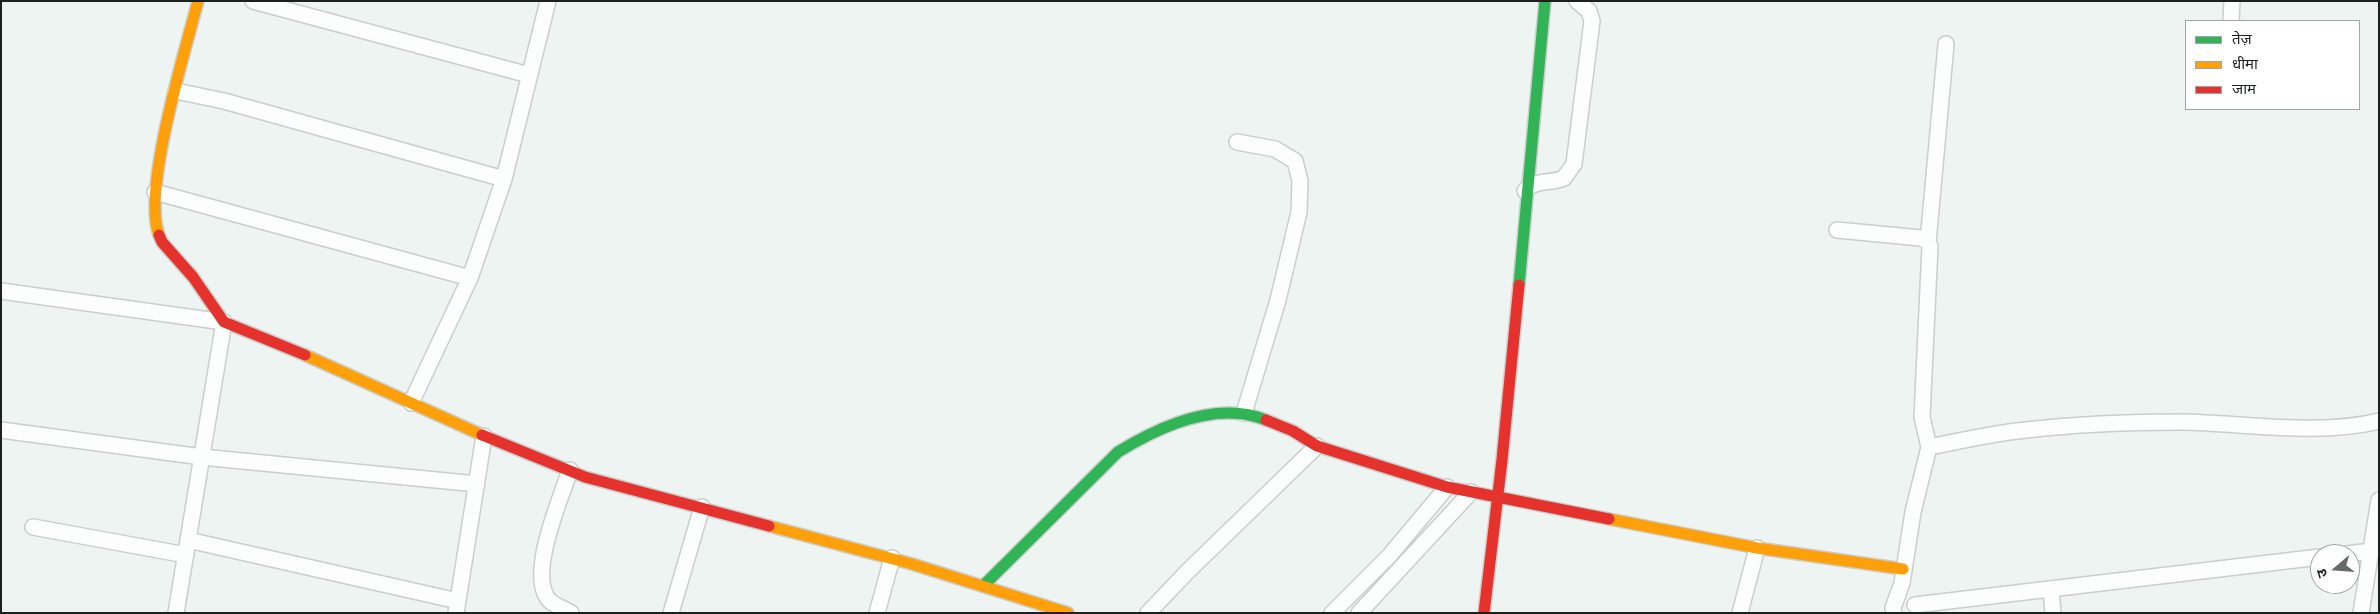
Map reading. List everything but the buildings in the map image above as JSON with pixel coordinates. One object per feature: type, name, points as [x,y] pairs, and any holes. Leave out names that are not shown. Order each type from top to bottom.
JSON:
[{"type":"street","points":[[176,613],[224,322],[193,277],[162,242],[155,224],[155,192],[165,135],[198,1]]},
{"type":"street","points":[[253,1],[529,75]]},
{"type":"street","points":[[412,403],[470,278],[504,179],[548,1]]},
{"type":"street","points":[[1484,613],[1499,497],[1525,191],[1545,1]]},
{"type":"street","points":[[1525,191],[1529,186],[1536,183],[1564,178],[1574,164],[1592,21],[1588,11],[1577,1]]},
{"type":"street","points":[[2231,20],[2232,1]]},
{"type":"street","points":[[1894,613],[1903,576],[1913,512],[1929,447],[1922,416],[1930,246],[1928,242],[1946,44]]},
{"type":"street","points":[[176,91],[224,101],[504,179]]},
{"type":"street","points":[[1237,142],[1275,149],[1295,161],[1300,182],[1299,212],[1282,284],[1244,413]]},
{"type":"street","points":[[155,192],[470,278]]},
{"type":"street","points":[[1837,230],[1921,238],[1928,242]]},
{"type":"street","points":[[1,291],[224,322],[293,349],[484,436],[585,476],[892,558],[1068,613]]},
{"type":"street","points":[[984,586],[1118,452],[1142,437],[1178,422],[1216,413],[1249,413],[1293,431],[1317,446],[1447,487],[1903,576]]},
{"type":"street","points":[[1929,447],[2025,430],[2130,422],[2222,422],[2309,427],[2356,427],[2379,421]]},
{"type":"street","points":[[1,430],[202,457],[476,484]]},
{"type":"street","points":[[33,527],[187,548],[457,607],[484,436]]},
{"type":"street","points":[[1148,613],[1187,572],[1317,446]]},
{"type":"street","points":[[568,612],[550,601],[542,585],[543,551],[570,470]]},
{"type":"street","points":[[1332,613],[1390,555],[1447,487]]},
{"type":"street","points":[[1360,613],[1471,492]]},
{"type":"street","points":[[2361,613],[2379,500]]},
{"type":"street","points":[[671,613],[702,507]]},
{"type":"street","points":[[1740,613],[1756,548]]},
{"type":"street","points":[[2360,552],[2371,551]]},
{"type":"street","points":[[877,613],[892,558]]},
{"type":"street","points":[[1903,576],[1915,609],[2051,589],[2310,558]]},
{"type":"street","points":[[2051,589],[2053,613]]},
{"type":"traffic: fast","points":[[1519,285],[1545,1]]},
{"type":"traffic: fast","points":[[983,586],[1118,452],[1134,442],[1170,425],[1209,414],[1228,413],[1266,420]]},
{"type":"traffic: slow","points":[[159,235],[155,214],[160,155],[175,86],[198,1]]},
{"type":"traffic: slow","points":[[305,355],[482,435]]},
{"type":"traffic: slow","points":[[1609,519],[1757,548],[1903,569]]},
{"type":"traffic: slow","points":[[769,526],[912,564],[1068,613]]},
{"type":"traffic: jam","points":[[159,235],[162,242],[193,277],[224,322],[305,355]]},
{"type":"traffic: jam","points":[[1484,613],[1502,460],[1519,285]]},
{"type":"traffic: jam","points":[[1266,420],[1293,431],[1317,446],[1447,487],[1609,519]]},
{"type":"traffic: jam","points":[[482,435],[585,477],[769,526]]}]
